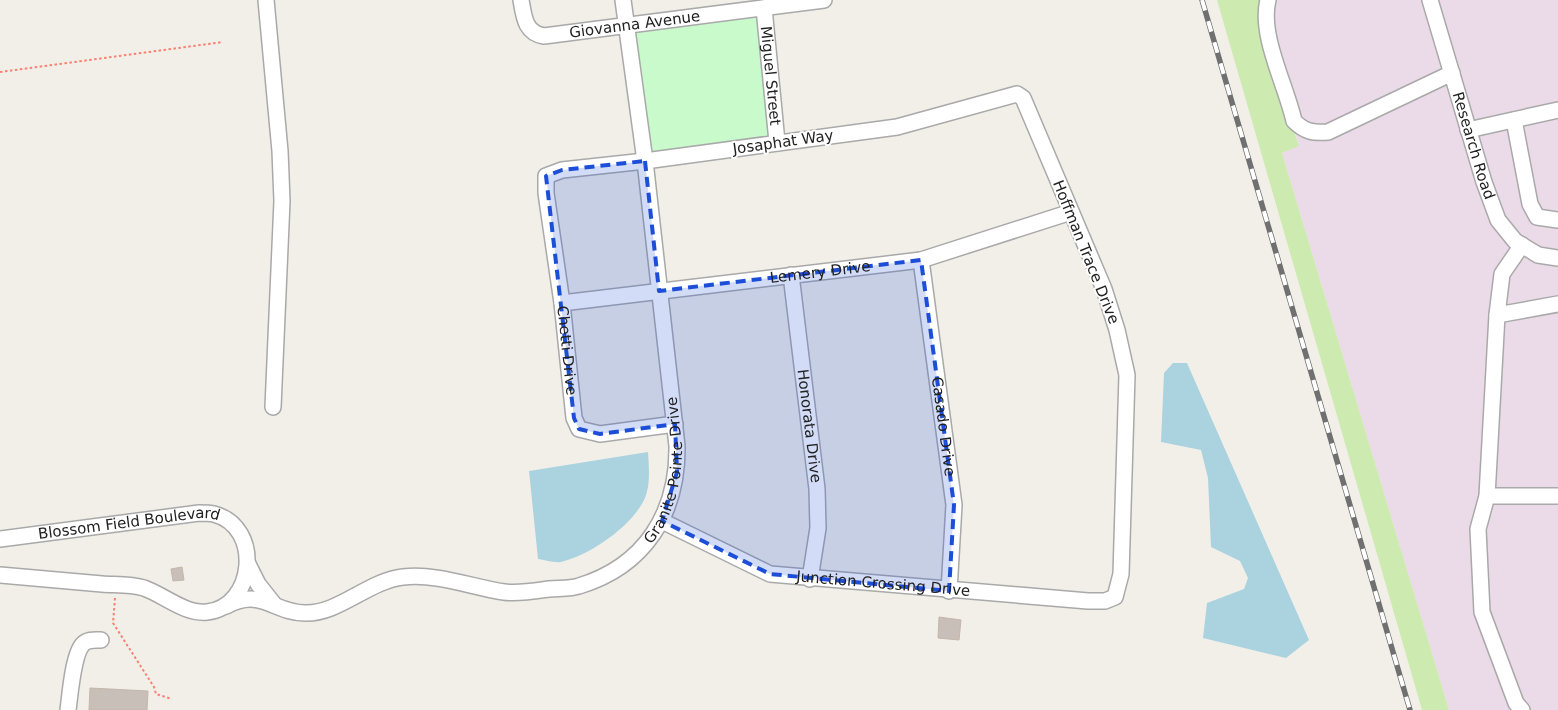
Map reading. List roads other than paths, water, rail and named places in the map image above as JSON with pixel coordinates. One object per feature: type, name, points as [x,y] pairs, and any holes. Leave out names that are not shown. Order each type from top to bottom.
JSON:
[{"type":"street","points":[[266,0],[280,151],[282,201],[274,407]]},
{"type":"street","name":"Giovanna Avenue","points":[[522,0],[525,23],[533,33],[544,36],[824,0]]},
{"type":"street","name":"Granite Pointe Drive","points":[[226,606],[238,600],[259,599],[290,611],[305,614],[321,612],[370,587],[403,577],[432,577],[506,592],[578,586],[609,574],[631,559],[649,541],[662,521],[672,497],[678,472],[675,424],[645,161],[624,0]]},
{"type":"street","points":[[1268,0],[1265,11],[1267,32],[1289,99],[1294,121],[1312,133],[1328,132],[1452,73]]},
{"type":"street","name":"Research Road","points":[[1430,0],[1468,130],[1498,220],[1515,241],[1538,255],[1558,258]]},
{"type":"street","name":"Miguel Street","points":[[764,8],[776,142]]},
{"type":"street","name":"Josaphat Way","points":[[546,176],[562,170],[645,161],[897,127],[1017,94]]},
{"type":"street","name":"Hoffman Trace Drive","points":[[1017,94],[1026,104],[1104,289],[1117,330],[1126,375],[1121,574],[1116,597]]},
{"type":"street","points":[[1468,130],[1558,110]]},
{"type":"street","points":[[1514,120],[1530,204],[1537,217],[1558,220]]},
{"type":"street","name":"Chetti Drive","points":[[546,176],[546,193],[562,303],[574,418],[580,429],[600,434],[675,424]]},
{"type":"street","name":"Lemery Drive","points":[[562,303],[791,274],[921,260],[1071,212]]},
{"type":"street","points":[[1522,245],[1502,274],[1497,315],[1487,496],[1478,529],[1482,612],[1516,703],[1522,710]]},
{"type":"street","name":"Casado Drive","points":[[921,260],[954,505],[949,591]]},
{"type":"street","name":"Honorata Drive","points":[[791,274],[817,489],[818,528],[810,579]]},
{"type":"street","points":[[1497,315],[1558,304]]},
{"type":"street","points":[[1487,496],[1558,496]]},
{"type":"street","name":"Blossom Field Boulevard","points":[[0,540],[199,513],[214,514],[228,522],[240,536],[246,549],[248,564],[246,577],[240,591],[226,606]]},
{"type":"street","name":"Junction Crossing Drive","points":[[662,521],[770,574],[1088,602],[1105,601],[1116,597]]},
{"type":"street","points":[[248,564],[258,584],[273,603]]},
{"type":"street","points":[[0,576],[143,588],[198,611],[206,612],[226,606]]},
{"type":"street","points":[[68,710],[78,655],[82,645],[90,640],[101,640]]},
{"type":"water","points":[[1173,363],[1187,363],[1309,640],[1286,658],[1203,638],[1207,603],[1244,589],[1248,578],[1240,561],[1211,547],[1208,478],[1201,450],[1161,442],[1164,373]]},
{"type":"water","points":[[648,452],[649,478],[646,496],[637,512],[619,531],[596,547],[561,562],[538,559],[529,471]]},
{"type":"railway","points":[[1202,0],[1410,710]]}]
